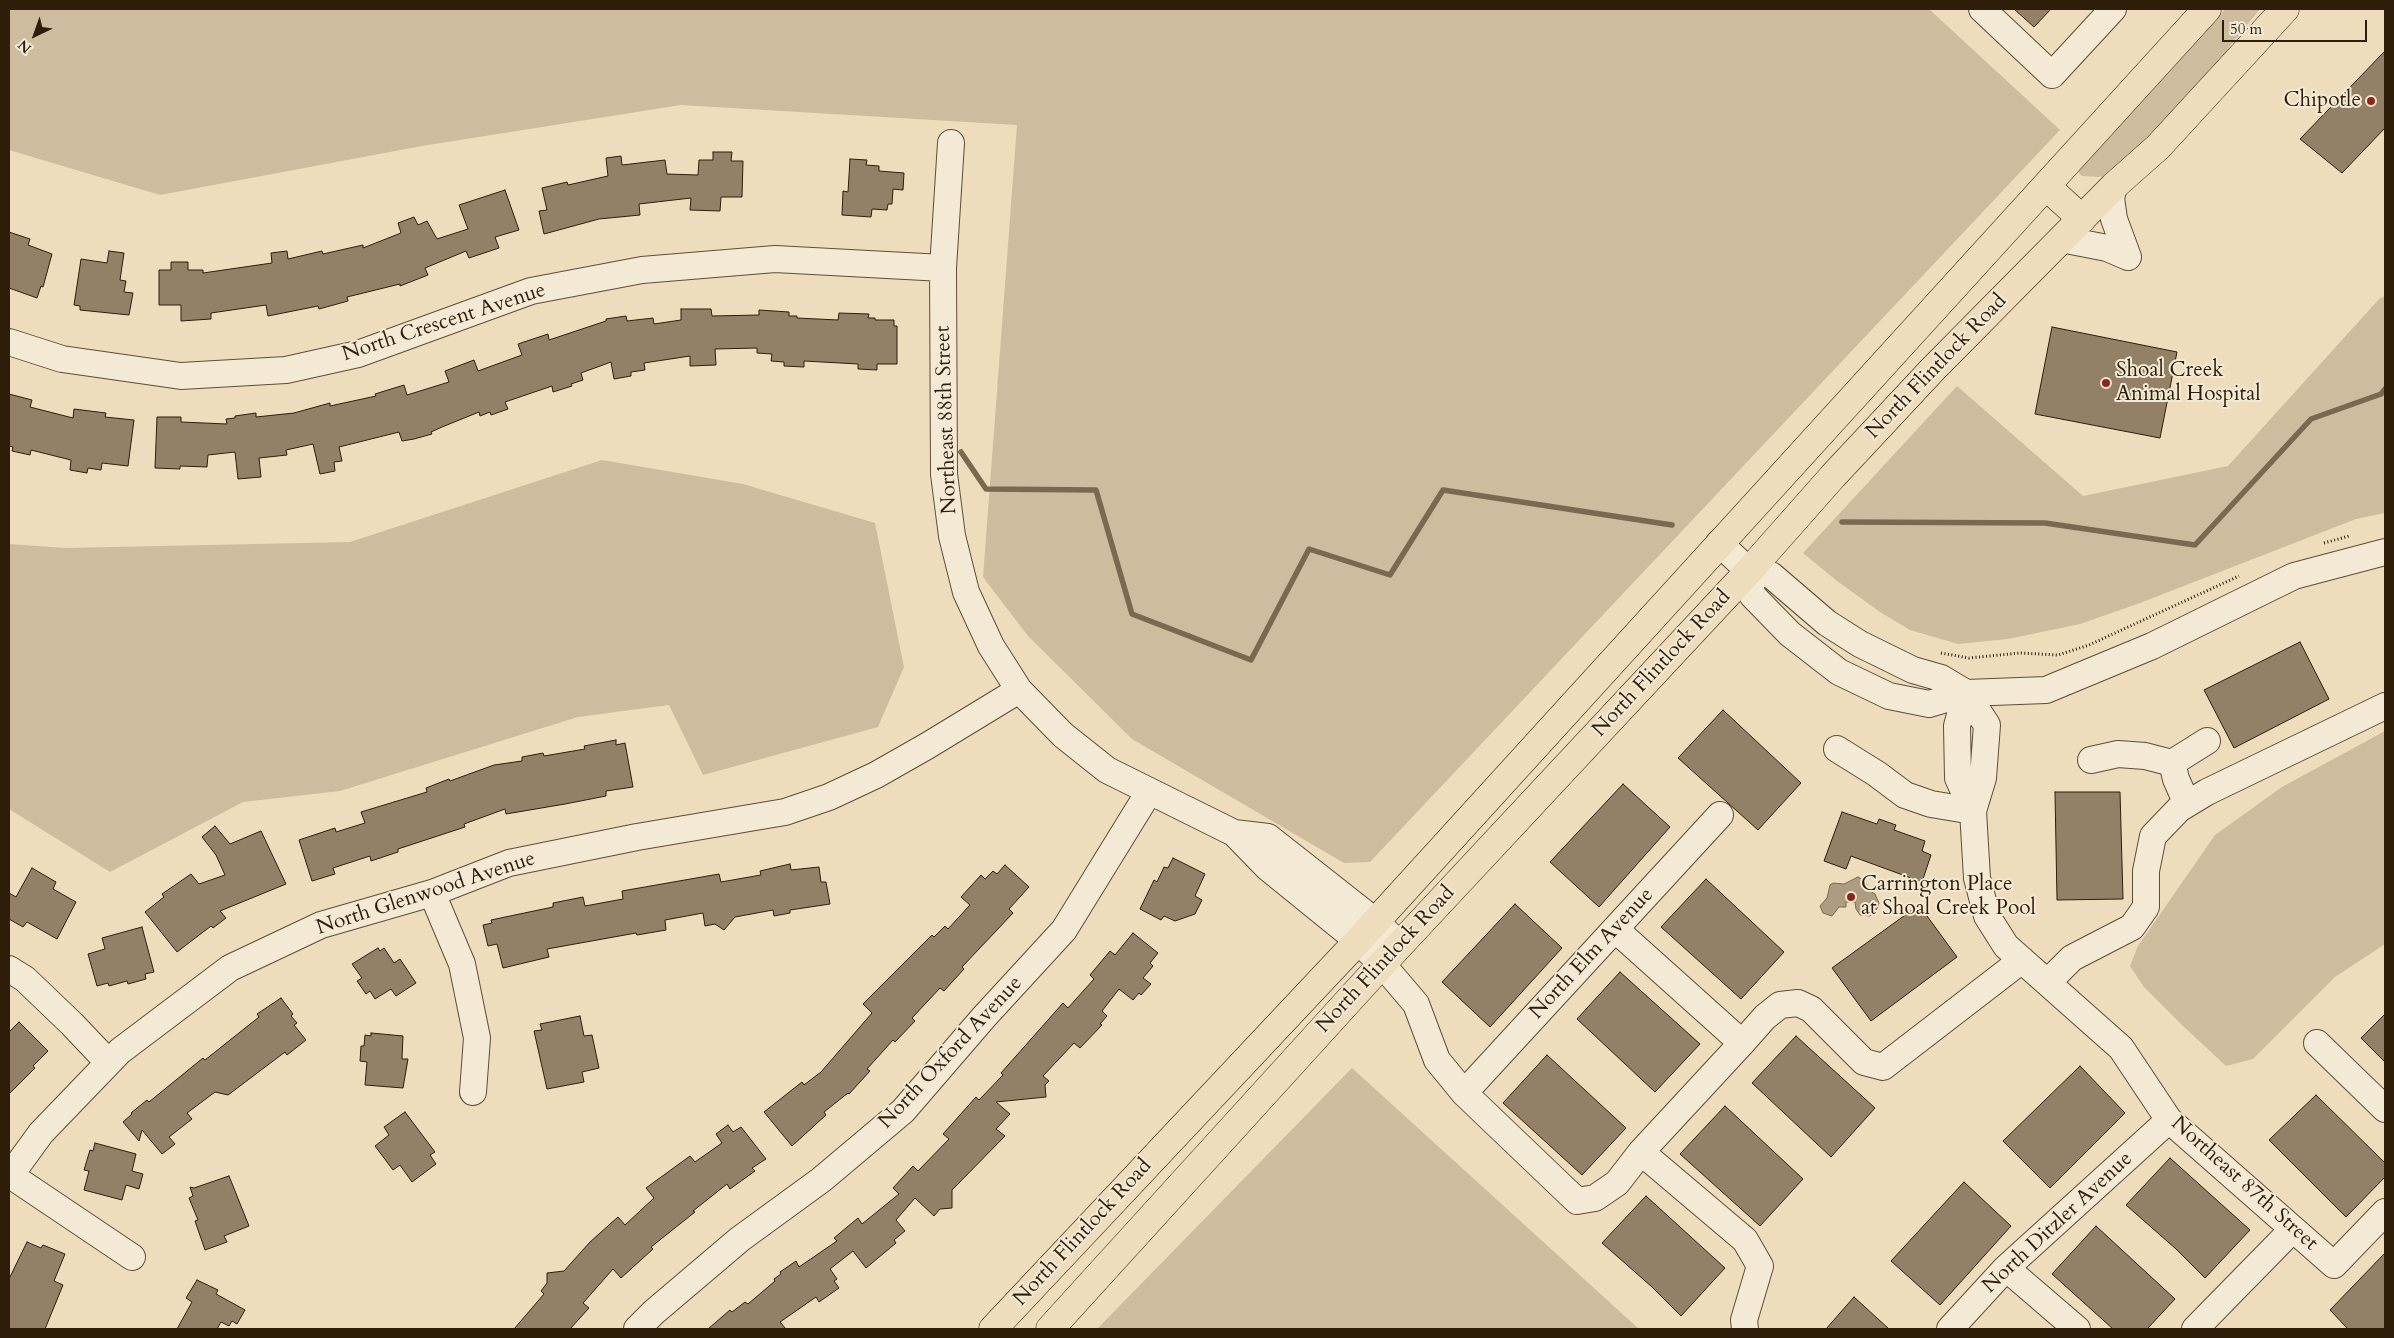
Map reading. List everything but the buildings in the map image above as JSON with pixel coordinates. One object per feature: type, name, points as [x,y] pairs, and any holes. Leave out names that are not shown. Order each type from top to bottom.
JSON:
[{"type":"main road","name":"North Flintlock Road","points":[[993,1329],[1367,932],[2207,9]]},
{"type":"main road","name":"North Flintlock Road","points":[[1050,1329],[1382,964],[1749,571],[1833,476],[1933,369],[2114,186],[2158,147],[2285,9]]},
{"type":"main road","points":[[2046,186],[2082,218]]},
{"type":"street","points":[[1982,9],[2052,76],[2113,9]]},
{"type":"street","name":"Northeast 88th Street","points":[[951,144],[943,268],[944,474],[952,536],[966,592],[991,646],[1019,690],[1063,735],[1108,770],[1234,833],[1268,837],[1367,932],[1382,964],[1416,1004],[1438,1060],[1464,1093],[1577,1201],[1596,1198],[1617,1183],[1641,1152]]},
{"type":"street","points":[[2061,239],[2107,248],[2128,257],[2114,219],[2111,198],[2114,186]]},
{"type":"street","name":"North Crescent Avenue","points":[[9,342],[62,360],[181,376],[286,370],[358,354],[531,292],[642,270],[775,260],[943,268]]},
{"type":"street","points":[[1719,543],[1749,571],[1771,575],[1827,623],[1860,644],[1913,670],[1940,678],[1966,693]]},
{"type":"street","points":[[1749,571],[1752,595],[1790,634],[1839,672],[1889,696],[1929,704],[1966,693],[2046,690],[2152,646],[2294,576],[2385,552]]},
{"type":"street","name":"North Glenwood Avenue","points":[[132,1257],[9,1176],[41,1133],[120,1050],[230,968],[321,925],[432,893],[509,863],[785,812],[830,797],[919,751],[1019,690]]},
{"type":"street","name":"Northeast 87th Street","points":[[1966,693],[1987,725],[1983,778],[1973,811],[1977,878],[1987,916],[2006,946],[2121,1048],[2169,1120],[2334,1265],[2385,1212]]},
{"type":"street","points":[[2048,982],[2072,958],[2132,927],[2146,908],[2146,871],[2153,836],[2179,809],[2207,792],[2385,706]]},
{"type":"street","points":[[2091,760],[2118,754],[2145,756],[2172,764],[2207,741]]},
{"type":"street","points":[[1837,749],[1877,774],[1905,795],[1931,804],[1973,811]]},
{"type":"street","points":[[2172,764],[2176,779],[2188,804]]},
{"type":"street","name":"North Oxford Avenue","points":[[637,1329],[654,1312],[740,1240],[821,1180],[903,1111],[984,1017],[1064,930],[1149,792]]},
{"type":"street","name":"North Elm Avenue","points":[[1464,1093],[1720,815]]},
{"type":"street","points":[[432,893],[462,964],[477,1038],[473,1092]]},
{"type":"street","points":[[1615,929],[1742,1043]]},
{"type":"street","points":[[1367,932],[1400,945]]},
{"type":"street","points":[[1746,1329],[1744,1320],[1760,1266],[1745,1240],[1641,1152],[1765,1017],[1780,1005],[1798,1003],[1812,1009],[1864,1062],[1883,1067],[2022,960]]},
{"type":"street","points":[[9,969],[25,979],[108,1062]]},
{"type":"street","points":[[2317,1044],[2385,1109]]},
{"type":"street","name":"North Ditzler Avenue","points":[[1950,1329],[2006,1268],[2169,1120]]},
{"type":"street","points":[[2195,1329],[2293,1229]]},
{"type":"street","points":[[2006,1268],[2077,1329]]},
{"type":"path","points":[[2316,545],[2352,536]]},
{"type":"path","points":[[1935,652],[1969,658],[2020,653],[2058,655],[2089,645],[2243,574]]},
{"type":"shaded area","points":[[9,9],[1929,9],[2060,130],[1370,862],[1344,863],[1132,739],[1028,636],[983,577],[1017,125],[681,105],[422,146],[160,195],[9,150]]},
{"type":"shaded area","points":[[2225,9],[2260,9],[2230,46],[2216,71],[2117,172],[2099,177],[2082,176],[2079,173],[2080,166]]},
{"type":"shaded area","points":[[2385,296],[2385,513],[2356,519],[2140,603],[2080,624],[2008,639],[1958,644],[1910,630],[1880,612],[1837,581],[1803,553],[1957,386],[2083,496],[2228,466],[2380,298]]},
{"type":"shaded area","points":[[602,460],[743,484],[875,523],[904,667],[878,727],[703,775],[669,705],[578,717],[340,791],[243,802],[110,872],[9,809],[9,544],[66,548],[350,542]]},
{"type":"shaded area","points":[[2385,731],[2385,944],[2335,977],[2253,1059],[2226,1066],[2144,987],[2130,966],[2138,946],[2215,835],[2282,787]]},
{"type":"shaded area","name":"Carrington Place at Shoal Creek Pool","points":[[1858,877],[1865,881],[1870,891],[1875,894],[1879,903],[1876,911],[1870,916],[1860,915],[1856,909],[1855,902],[1846,902],[1846,907],[1839,907],[1832,916],[1823,913],[1820,906],[1827,898],[1830,885],[1833,883],[1844,884]]},
{"type":"shaded area","points":[[1352,1068],[1639,1329],[1097,1329]]},
{"type":"waterway","points":[[1842,522],[2045,523],[2195,545],[2311,419],[2381,394],[2385,389]]},
{"type":"waterway","points":[[961,452],[986,489],[1096,490],[1132,614],[1251,660],[1309,549],[1390,575],[1443,490],[1672,525]]},
{"type":"place","name":"Chipotle","points":[[2371,101]]},
{"type":"place","name":"Shoal Creek Animal Hospital","points":[[2106,383]]},
{"type":"place","name":"Carrington Place at Shoal Creek Pool","points":[[1851,897]]}]
